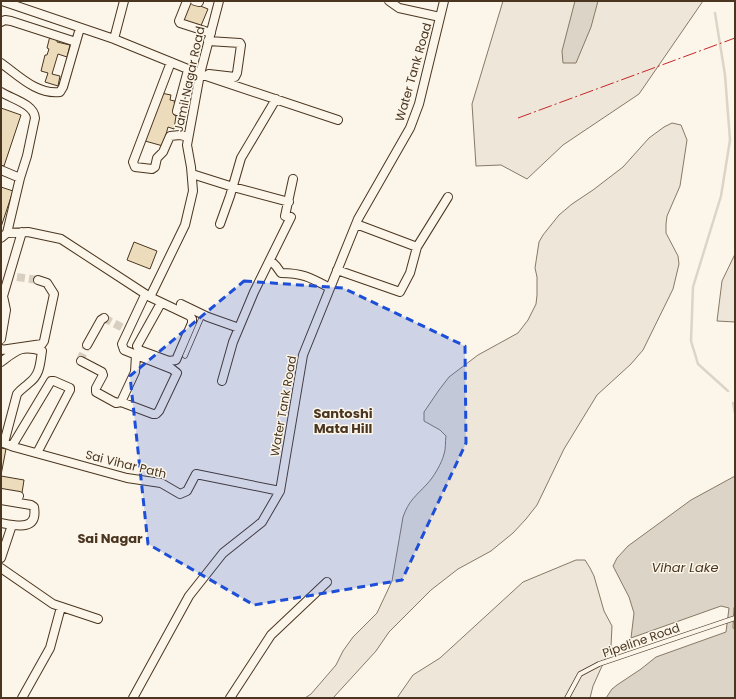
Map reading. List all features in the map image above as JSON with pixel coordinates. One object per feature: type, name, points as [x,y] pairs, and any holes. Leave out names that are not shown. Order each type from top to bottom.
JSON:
[{"type":"street","points":[[2,1],[15,3],[80,28],[114,39],[188,70],[338,120]]},
{"type":"street","points":[[114,39],[124,1]]},
{"type":"street","points":[[187,1],[179,21],[180,23],[210,37],[240,43],[241,45],[237,73],[234,77],[200,73]]},
{"type":"street","name":"Jamil Nagar Road","points":[[121,402],[156,414],[159,411],[177,373],[172,369],[124,350],[122,344],[126,330],[147,296],[185,225],[193,191],[192,174],[187,145],[188,137],[200,73],[218,1]]},
{"type":"street","points":[[389,1],[399,8],[440,17]]},
{"type":"street","name":"Water Tank Road","points":[[133,698],[189,596],[223,553],[262,522],[280,491],[303,355],[356,224],[395,152],[410,128],[419,104],[444,1]]},
{"type":"street","points":[[1,22],[4,20],[11,21],[76,42]]},
{"type":"street","points":[[1,63],[38,89],[60,92],[63,87],[80,28]]},
{"type":"street","points":[[168,62],[133,164],[135,167],[152,169],[155,167],[158,158],[163,152],[170,136],[180,135],[188,137]]},
{"type":"street","points":[[131,158],[168,62]]},
{"type":"street","points":[[177,111],[188,70]]},
{"type":"street","points":[[1,92],[31,108],[35,112],[27,156],[4,236],[28,232],[61,239],[147,296],[190,316],[192,323],[176,360],[169,362],[139,350],[137,346],[161,303]]},
{"type":"street","points":[[220,224],[241,158],[276,99]]},
{"type":"street","points":[[1,170],[20,178]]},
{"type":"street","points":[[192,174],[289,202]]},
{"type":"street","points":[[222,381],[233,342],[254,292],[291,217],[285,216],[293,178]]},
{"type":"street","points":[[337,270],[400,292],[410,273],[418,248],[448,197]]},
{"type":"street","points":[[356,224],[418,248]]},
{"type":"street","points":[[1,339],[6,310],[3,296],[13,276],[22,232]]},
{"type":"street","points":[[270,260],[281,273],[296,273],[308,276],[330,288]]},
{"type":"street","points":[[1,349],[42,344],[44,341],[54,294],[48,283],[38,280]]},
{"type":"street","points":[[181,304],[239,328]]},
{"type":"street","points":[[88,345],[101,320],[104,318]]},
{"type":"street","points":[[1,362],[18,350],[30,348],[42,351],[38,373],[30,383],[21,389],[17,394],[6,444]]},
{"type":"street","points":[[81,361],[102,372],[103,375],[96,388],[96,392],[116,403],[121,402],[135,372],[136,355]]},
{"type":"street","points":[[6,444],[51,381],[54,381],[70,388],[70,390],[37,453]]},
{"type":"street","name":"Sai Vihar Path","points":[[6,444],[127,478],[161,483],[180,494],[187,491],[196,474],[280,491]]},
{"type":"street","points":[[1,493],[19,496]]},
{"type":"street","points":[[1,500],[34,506],[34,516],[30,524],[12,525],[1,523]]},
{"type":"street","points":[[1,558],[12,525]]},
{"type":"street","points":[[1,568],[53,604],[98,619]]},
{"type":"street","points":[[230,698],[271,635],[327,582]]},
{"type":"street","points":[[22,698],[50,648],[61,607]]},
{"type":"lane","points":[[185,356],[203,314]]},
{"type":"lane","name":"Pipeline Road","points":[[567,698],[580,674],[598,664],[735,618]]},
{"type":"highlighted area","points":[[244,281],[343,288],[465,346],[466,443],[402,580],[254,605],[148,544],[130,376]]},
{"type":"shaded area","points":[[503,1],[703,1],[639,94],[563,145],[527,179],[501,165],[476,166],[472,104]]},
{"type":"shaded area","points":[[672,123],[681,125],[687,140],[680,186],[667,216],[666,224],[666,233],[678,256],[679,264],[673,289],[643,350],[631,364],[597,395],[564,449],[537,505],[513,533],[491,551],[458,569],[431,590],[389,632],[376,651],[333,698],[305,698],[311,694],[336,665],[343,651],[353,637],[377,613],[392,581],[405,511],[434,474],[445,452],[446,436],[440,430],[424,421],[424,412],[449,377],[478,355],[518,333],[528,320],[536,304],[537,277],[535,268],[539,242],[559,215],[623,167],[649,138]]},
{"type":"shaded area","points":[[735,254],[735,322],[717,321],[722,281]]},
{"type":"shaded area","points":[[576,560],[585,560],[590,568],[594,576],[604,611],[612,626],[611,646],[593,686],[590,698],[397,698],[413,675],[440,658],[523,582]]},
{"type":"water","points":[[575,1],[598,1],[591,27],[576,63],[563,63],[562,51]]},
{"type":"water","name":"Vihar Lake","points":[[735,476],[735,606],[733,628],[735,629],[735,698],[606,698],[612,689],[656,657],[726,632],[729,608],[721,606],[631,638],[634,613],[629,597],[613,566],[617,558],[628,546],[691,500]]},
{"type":"building","points":[[188,1],[208,9],[200,28],[180,21]]},
{"type":"building","points":[[50,36],[58,38],[57,42],[70,45],[67,57],[58,54],[52,74],[60,76],[58,86],[45,82],[48,73],[41,71],[45,55],[47,55],[49,49],[47,48]]},
{"type":"building","points":[[161,93],[171,95],[170,100],[175,101],[174,103],[176,104],[173,114],[176,116],[174,129],[168,127],[163,146],[145,141]]},
{"type":"building","points":[[1,108],[21,115],[4,166],[1,165]]},
{"type":"building","points":[[1,187],[13,191],[1,227]]},
{"type":"building","points":[[134,242],[157,251],[150,269],[127,260]]},
{"type":"building","points":[[1,448],[6,449],[1,475]]},
{"type":"building","points":[[1,476],[24,480],[22,493],[1,489]]},
{"type":"waterway","points":[[715,13],[725,75],[730,140],[721,196],[693,287],[691,341],[698,364],[728,391]]},
{"type":"waterway","points":[[733,403],[735,413]]},
{"type":"tunnel","points":[[17,277],[38,280]]},
{"type":"tunnel","points":[[104,318],[123,328]]},
{"type":"tunnel","points":[[81,361],[87,345]]},
{"type":"power","points":[[518,118],[735,38]]},
{"type":"district","name":"Santoshi Mata Hill","points":[[343,420]]},
{"type":"district","name":"Sai Nagar","points":[[110,538]]}]
